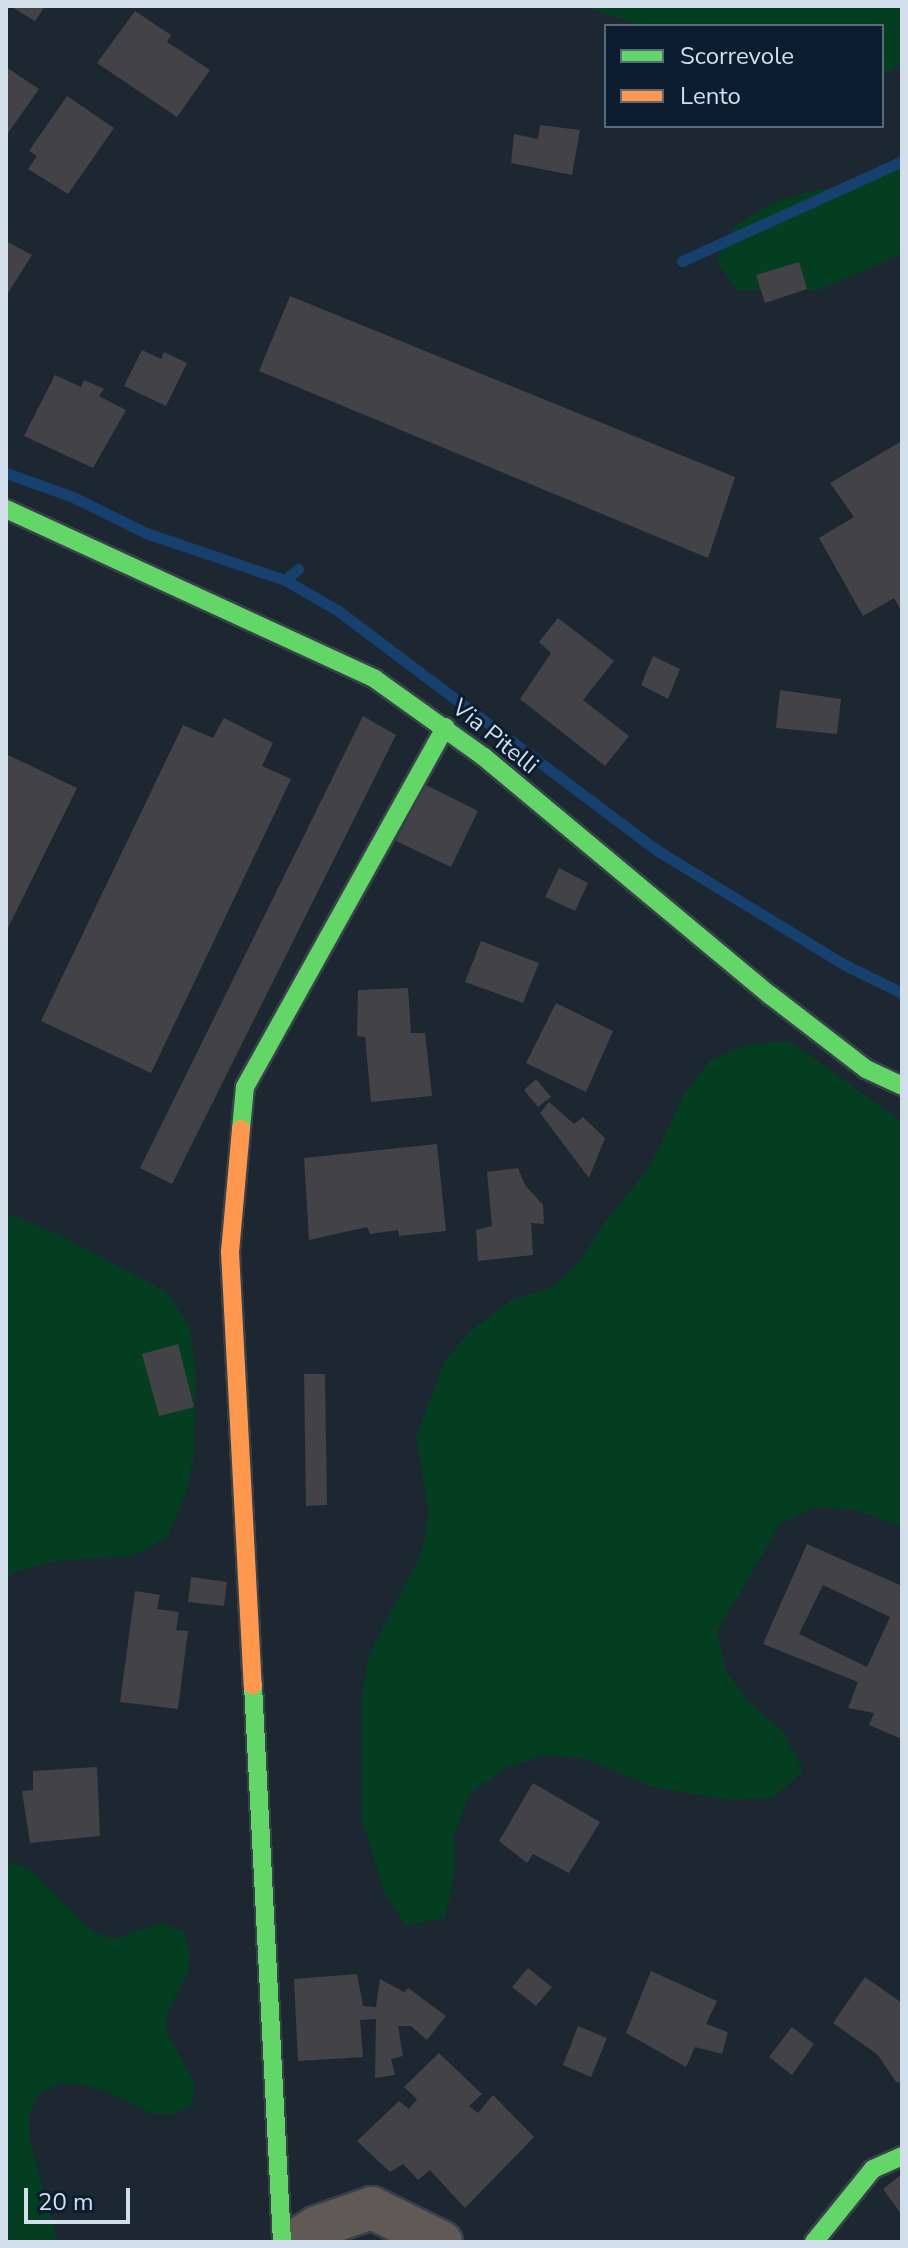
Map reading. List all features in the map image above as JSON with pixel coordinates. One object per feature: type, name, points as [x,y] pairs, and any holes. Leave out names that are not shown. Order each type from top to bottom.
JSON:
[{"type":"street","name":"Via Pitelli","points":[[6,509],[375,679],[445,727],[770,995],[866,1069],[902,1086]]},
{"type":"street","points":[[282,2242],[230,1252],[245,1087],[445,727]]},
{"type":"street","points":[[814,2242],[873,2169],[902,2156]]},
{"type":"street","points":[[294,2242],[317,2227],[372,2208],[441,2242]]},
{"type":"green space","points":[[582,6],[902,6],[902,64],[884,74],[884,24],[638,24]]},
{"type":"green space","points":[[902,166],[902,254],[818,290],[738,290],[716,261],[735,226],[770,204],[812,191],[857,184]]},
{"type":"green space","points":[[790,1041],[902,1122],[902,1527],[857,1510],[816,1507],[781,1523],[717,1631],[726,1672],[752,1705],[784,1733],[803,1771],[774,1797],[733,1800],[653,1787],[582,1758],[544,1755],[505,1768],[470,1794],[454,1835],[454,1877],[445,1918],[406,1925],[384,1892],[362,1819],[362,1698],[368,1657],[422,1551],[429,1513],[416,1437],[445,1360],[473,1329],[512,1300],[553,1287],[582,1258],[602,1226],[650,1166],[685,1093],[710,1061],[745,1045]]},
{"type":"green space","points":[[6,1213],[56,1233],[168,1293],[190,1329],[196,1370],[194,1456],[184,1498],[168,1536],[136,1555],[56,1561],[15,1571],[6,1580]]},
{"type":"green space","points":[[6,1861],[30,1869],[91,1931],[112,1939],[161,1923],[184,1931],[190,1951],[188,1972],[168,2010],[166,2031],[196,2085],[191,2106],[172,2114],[152,2113],[100,2089],[80,2084],[59,2084],[38,2094],[29,2114],[29,2136],[57,2242],[6,2242]]},
{"type":"building","points":[[10,6],[45,6],[35,21]]},
{"type":"building","points":[[135,11],[171,35],[167,42],[210,70],[177,117],[97,63]]},
{"type":"building","points":[[6,67],[39,89],[6,136]]},
{"type":"building","points":[[67,96],[114,128],[68,194],[28,169],[37,156],[29,151]]},
{"type":"building","points":[[540,125],[580,130],[572,175],[511,163],[514,134],[538,139]]},
{"type":"building","points":[[6,241],[32,255],[8,293],[6,292]]},
{"type":"building","points":[[799,262],[807,289],[765,303],[756,275]]},
{"type":"building","points":[[290,296],[735,477],[708,558],[259,371]]},
{"type":"building","points":[[142,350],[161,359],[164,352],[187,363],[166,406],[124,386]]},
{"type":"building","points":[[55,375],[81,387],[84,380],[104,389],[99,396],[126,410],[93,468],[24,436]]},
{"type":"building","points":[[902,441],[902,612],[894,598],[863,616],[819,538],[854,517],[830,483]]},
{"type":"building","points":[[558,618],[614,661],[583,700],[629,736],[605,766],[520,699],[551,653],[539,642]]},
{"type":"building","points":[[653,656],[680,669],[668,699],[641,685]]},
{"type":"building","points":[[780,690],[841,699],[837,734],[776,728]]},
{"type":"building","points":[[363,716],[396,735],[172,1184],[140,1168]]},
{"type":"building","points":[[224,718],[273,743],[262,766],[291,779],[151,1073],[41,1021],[183,725],[213,738]]},
{"type":"building","points":[[6,754],[77,788],[6,932]]},
{"type":"building","points":[[424,784],[478,811],[451,867],[396,841]]},
{"type":"building","points":[[559,868],[588,883],[575,911],[545,897]]},
{"type":"building","points":[[481,941],[539,963],[523,1003],[465,982]]},
{"type":"building","points":[[408,988],[411,1033],[425,1033],[432,1096],[371,1102],[365,1037],[357,1036],[358,990]]},
{"type":"building","points":[[556,1003],[613,1031],[586,1092],[526,1063]]},
{"type":"building","points":[[536,1079],[551,1097],[538,1107],[524,1090]]},
{"type":"building","points":[[549,1102],[574,1124],[583,1117],[605,1138],[589,1178],[540,1113]]},
{"type":"building","points":[[437,1144],[446,1231],[399,1236],[398,1230],[370,1234],[367,1227],[309,1240],[304,1158]]},
{"type":"building","points":[[518,1168],[525,1185],[543,1205],[544,1224],[531,1223],[533,1255],[478,1261],[476,1230],[492,1226],[487,1172]]},
{"type":"building","points":[[178,1344],[194,1407],[159,1416],[142,1354]]},
{"type":"building","points":[[304,1374],[325,1374],[327,1505],[306,1506]]},
{"type":"building","points":[[807,1544],[902,1586],[902,1739],[869,1725],[874,1713],[848,1708],[858,1682],[763,1644]],"holes":[[[823,1585],[890,1617],[867,1667],[799,1634]]]},
{"type":"building","points":[[191,1577],[227,1582],[224,1606],[188,1602]]},
{"type":"building","points":[[135,1591],[160,1595],[157,1609],[179,1612],[176,1630],[188,1631],[178,1709],[120,1702]]},
{"type":"building","points":[[97,1767],[100,1836],[30,1843],[22,1791],[33,1790],[33,1771]]},
{"type":"building","points":[[533,1783],[600,1822],[569,1873],[533,1854],[527,1863],[499,1841]]},
{"type":"building","points":[[528,1968],[552,1987],[536,2006],[512,1987]]},
{"type":"building","points":[[651,1971],[717,2001],[706,2024],[728,2032],[722,2054],[695,2047],[686,2067],[626,2033]]},
{"type":"building","points":[[357,1974],[363,2006],[376,2007],[380,1979],[404,1992],[408,1988],[446,2016],[427,2040],[411,2026],[398,2026],[403,2056],[391,2059],[395,2075],[375,2078],[376,2019],[360,2020],[363,2057],[298,2061],[294,1979]]},
{"type":"building","points":[[865,1977],[902,2003],[902,2083],[896,2082],[878,2055],[833,2023]]},
{"type":"building","points":[[578,2026],[607,2038],[591,2077],[563,2065]]},
{"type":"building","points":[[792,2027],[814,2044],[792,2075],[769,2057]]},
{"type":"building","points":[[439,2053],[482,2094],[469,2106],[478,2113],[493,2095],[534,2137],[465,2208],[430,2170],[418,2180],[403,2164],[390,2172],[357,2141],[399,2101],[409,2109],[417,2099],[404,2087]]},
{"type":"building","points":[[902,2174],[902,2215],[883,2189]]},
{"type":"waterway","points":[[682,261],[902,161]]},
{"type":"waterway","points":[[6,473],[73,497],[146,533],[285,580],[337,610],[658,851],[845,965],[902,993]]},
{"type":"waterway","points":[[285,580],[298,569]]},
{"type":"traffic: fast","points":[[6,509],[375,679],[484,757],[770,995],[866,1069],[902,1086]]},
{"type":"traffic: fast","points":[[241,1129],[245,1087],[445,727]]},
{"type":"traffic: fast","points":[[253,1685],[282,2242]]},
{"type":"traffic: fast","points":[[814,2242],[873,2169],[902,2156]]},
{"type":"traffic: slow","points":[[241,1129],[230,1252],[253,1685]]}]
